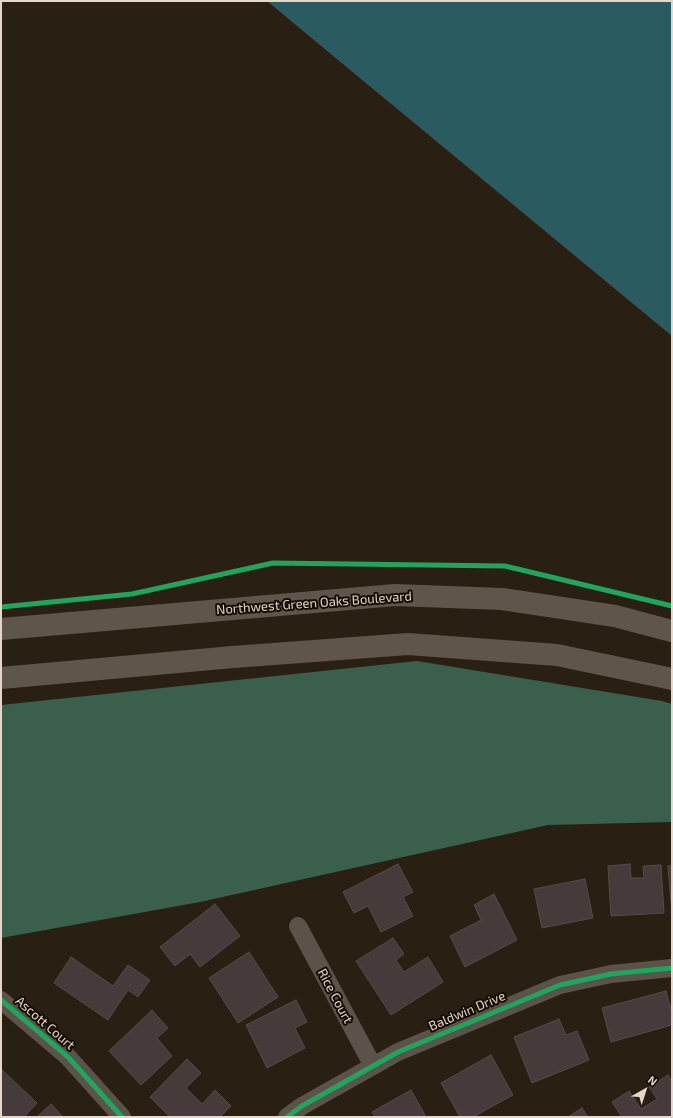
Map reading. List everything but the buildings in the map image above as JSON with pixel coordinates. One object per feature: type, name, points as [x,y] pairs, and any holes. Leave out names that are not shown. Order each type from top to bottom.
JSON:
[{"type":"main road","name":"Northwest Green Oaks Boulevard","points":[[1,629],[395,595],[502,599],[615,616],[672,631]]},
{"type":"main road","points":[[1,678],[233,656],[408,644],[557,655],[672,679]]},
{"type":"street","name":"Rice Court","points":[[298,926],[372,1066]]},
{"type":"street","name":"Baldwin Drive","points":[[287,1117],[302,1106],[398,1052],[560,985],[611,974],[672,968]]},
{"type":"street","name":"Ascott Court","points":[[1,1000],[68,1057],[122,1117]]},
{"type":"green space","points":[[417,661],[662,701],[672,704],[672,822],[548,825],[200,902],[1,938],[1,705]]},
{"type":"water","points":[[267,1],[672,1],[672,336],[338,60]]},
{"type":"cycle path","points":[[1,607],[132,594],[273,563],[505,566],[672,606]]},
{"type":"cycle path","points":[[287,1117],[302,1106],[398,1052],[560,985],[611,974],[672,968]]},
{"type":"cycle path","points":[[1,1000],[68,1057],[122,1117]]}]
